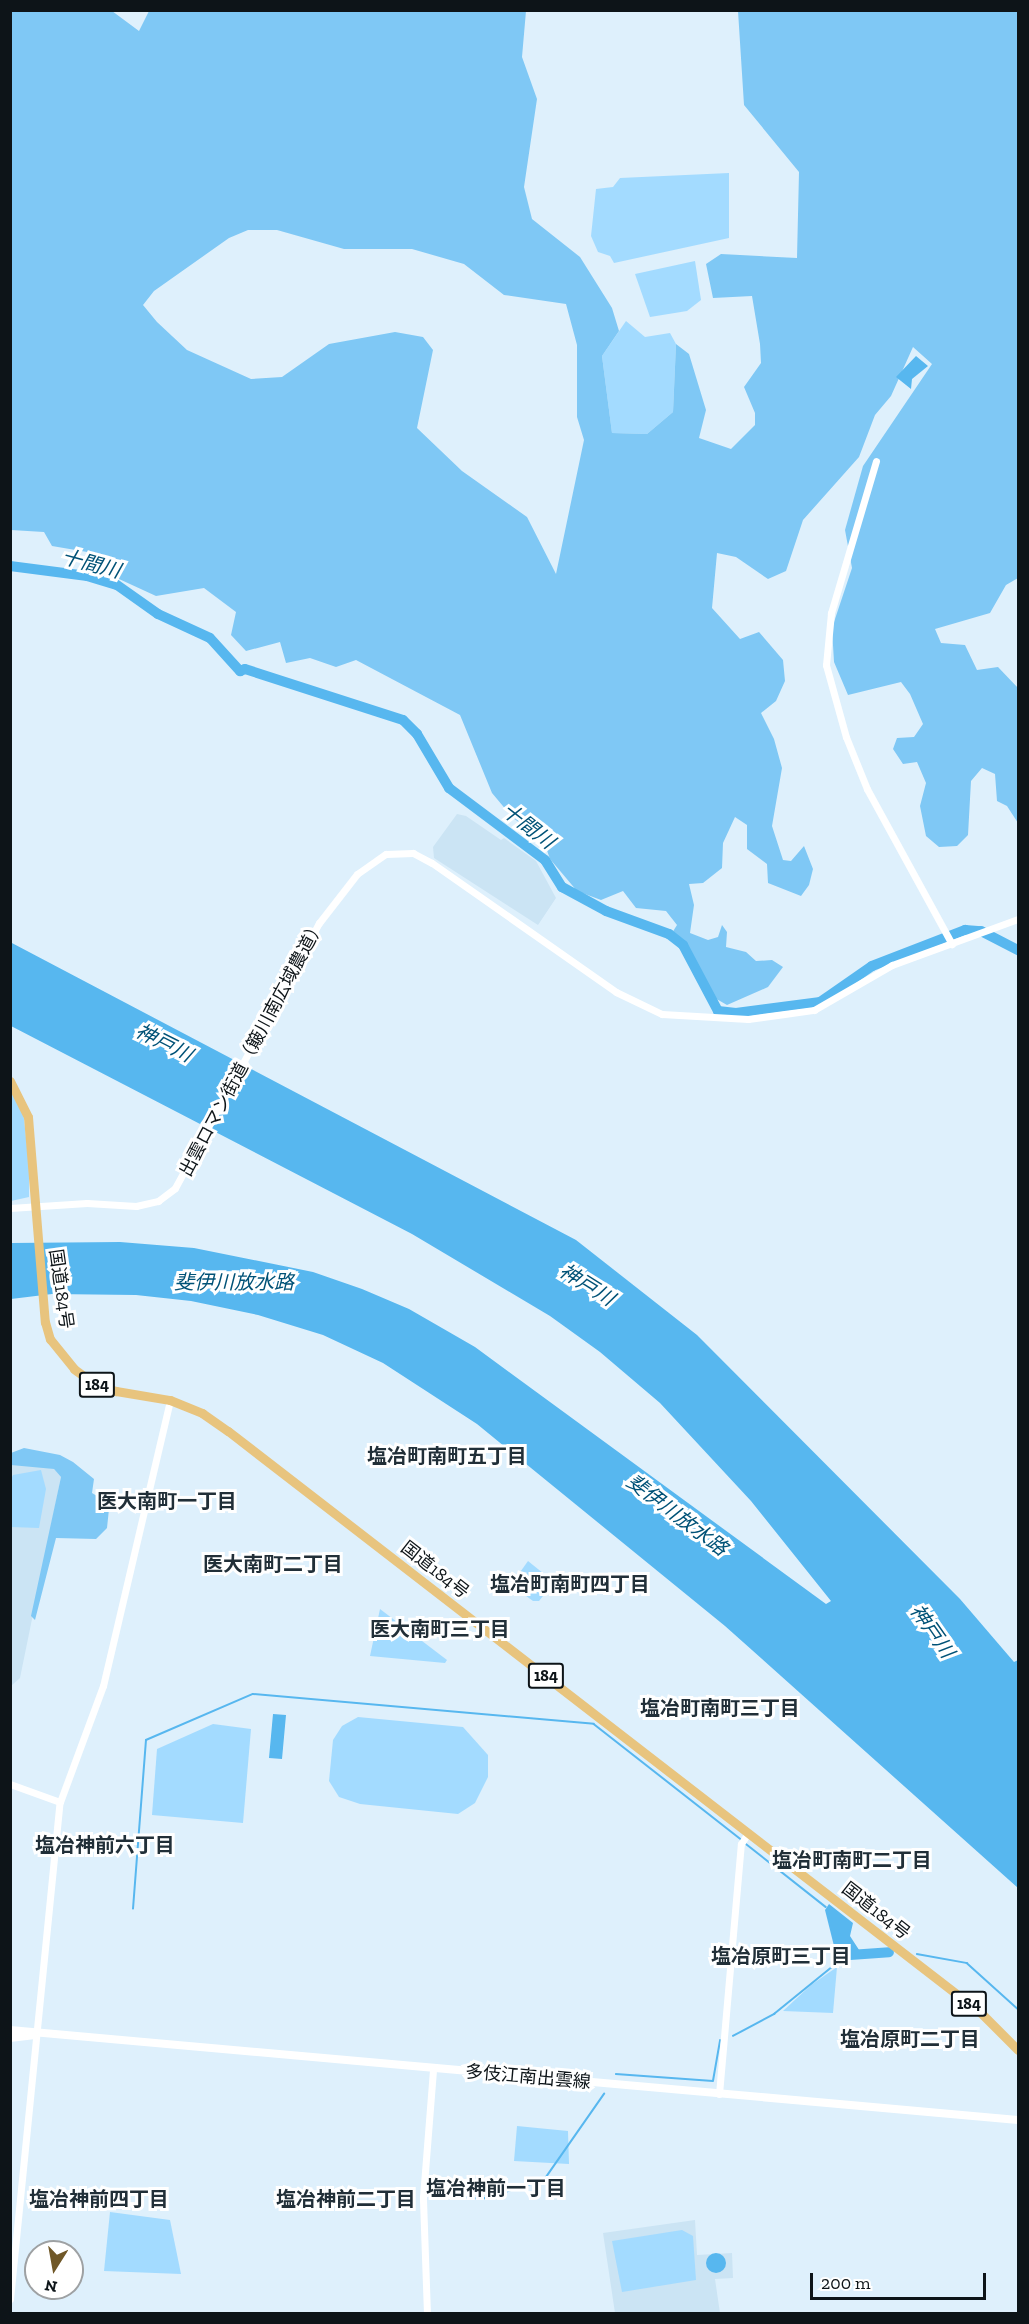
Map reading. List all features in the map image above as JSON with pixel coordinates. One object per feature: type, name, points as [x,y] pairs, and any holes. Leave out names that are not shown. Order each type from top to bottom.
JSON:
[{"type":"highway","name":"国道184号","points":[[10,1081],[28,1117],[45,1322],[60,1355],[96,1385],[170,1400],[202,1413],[228,1431],[981,2013],[1018,2050]]},
{"type":"main road","name":"多伎江南出雲線","points":[[10,2030],[37,2035],[1018,2120]]},
{"type":"main road","name":"多伎江南出雲線","points":[[10,2038],[37,2035]]},
{"type":"street","points":[[876,461],[831,613],[826,665],[843,727],[867,789],[952,944]]},
{"type":"street","name":"出雲ロマン街道（簸川南広域農道）","points":[[10,1208],[35,1205],[136,1206],[158,1201],[175,1188],[197,1153],[289,973],[337,897],[368,864],[402,851],[432,863],[616,992],[662,1014],[748,1019],[807,1012],[892,965],[1018,919]]},
{"type":"street","points":[[10,2299],[60,1802],[103,1686],[170,1400]]},
{"type":"street","points":[[10,1784],[60,1802]]},
{"type":"street","points":[[719,2094],[741,1844],[747,1833]]},
{"type":"street","points":[[427,2313],[423,2197],[433,2069]]},
{"type":"shaded area","points":[[11,11],[112,11],[139,31],[149,11],[526,11],[522,57],[537,99],[524,187],[532,219],[580,257],[612,308],[619,331],[602,356],[612,433],[647,434],[673,412],[676,344],[689,354],[706,410],[699,438],[731,449],[755,425],[755,413],[744,387],[761,363],[760,344],[752,296],[713,298],[706,264],[721,254],[797,258],[799,172],[744,105],[738,11],[1018,11],[1018,578],[1006,585],[990,613],[935,629],[941,643],[965,645],[977,670],[998,667],[1018,688],[1018,823],[1007,806],[997,801],[995,774],[982,768],[971,781],[968,835],[957,846],[939,847],[926,836],[920,806],[926,783],[917,762],[903,764],[893,749],[897,738],[914,737],[923,724],[910,694],[901,682],[848,695],[834,662],[832,628],[852,568],[845,530],[863,466],[932,364],[913,347],[891,396],[875,415],[859,457],[803,520],[786,571],[768,579],[736,557],[717,553],[712,608],[740,639],[759,632],[783,660],[785,681],[776,701],[761,713],[774,739],[782,768],[772,826],[783,860],[791,861],[804,846],[813,869],[809,885],[801,896],[768,883],[767,864],[747,849],[747,825],[735,817],[723,843],[722,868],[703,883],[689,884],[694,905],[690,933],[708,940],[718,937],[722,925],[727,932],[726,947],[746,952],[756,961],[772,960],[783,967],[768,987],[727,1005],[713,997],[690,949],[672,933],[677,925],[666,911],[636,908],[623,891],[601,900],[577,891],[550,859],[543,839],[513,818],[492,793],[460,715],[356,660],[336,667],[310,658],[286,663],[280,642],[246,651],[231,635],[236,612],[204,588],[156,596],[106,573],[99,554],[52,546],[44,532],[11,530]],"holes":[[[248,230],[277,230],[344,249],[412,249],[464,264],[504,295],[566,304],[577,345],[577,417],[584,440],[556,574],[527,517],[462,471],[417,428],[433,350],[423,337],[395,332],[329,344],[282,377],[251,379],[187,350],[157,322],[143,305],[154,291],[229,238]]]},
{"type":"shaded area","points":[[729,173],[729,238],[614,263],[610,256],[598,252],[591,236],[596,189],[613,187],[620,178]]},
{"type":"shaded area","points":[[695,261],[701,300],[687,311],[650,317],[635,274]]},
{"type":"shaded area","points":[[626,321],[645,337],[670,333],[676,344],[673,412],[647,434],[612,433],[602,356]]},
{"type":"shaded area","points":[[457,814],[466,816],[501,840],[504,838],[536,861],[556,898],[538,925],[434,858],[433,847]]},
{"type":"shaded area","points":[[10,1087],[23,1110],[29,1165],[29,1197],[11,1201]]},
{"type":"shaded area","points":[[24,1448],[60,1455],[73,1462],[94,1479],[92,1493],[107,1502],[109,1509],[107,1528],[96,1539],[56,1538],[35,1620],[31,1616],[61,1477],[54,1469],[11,1465],[11,1453]]},
{"type":"shaded area","points":[[28,1464],[54,1469],[61,1477],[20,1678],[11,1686],[11,1465]]},
{"type":"shaded area","points":[[41,1470],[46,1489],[39,1528],[11,1527],[11,1479],[13,1475]]},
{"type":"shaded area","points":[[528,1561],[554,1582],[539,1601],[533,1601],[511,1585]]},
{"type":"shaded area","points":[[380,1609],[447,1660],[445,1663],[370,1656]]},
{"type":"shaded area","points":[[358,1717],[463,1727],[488,1755],[488,1777],[475,1803],[458,1814],[360,1804],[339,1797],[329,1781],[333,1740],[342,1726]]},
{"type":"shaded area","points":[[213,1724],[251,1729],[243,1823],[152,1815],[157,1749]]},
{"type":"shaded area","points":[[837,1967],[833,2013],[783,2011],[811,1985]]},
{"type":"shaded area","points":[[517,2126],[568,2131],[569,2164],[514,2161]]},
{"type":"shaded area","points":[[110,2212],[170,2220],[181,2274],[104,2271]]},
{"type":"shaded area","points":[[695,2220],[697,2255],[732,2253],[733,2278],[715,2279],[720,2313],[615,2313],[603,2233]]},
{"type":"shaded area","points":[[682,2230],[693,2236],[696,2280],[622,2292],[612,2241]]},
{"type":"water","points":[[916,356],[928,366],[912,379],[911,389],[896,377]]},
{"type":"water","points":[[10,942],[576,1240],[697,1335],[960,1599],[1014,1662],[1018,1660],[1018,1888],[725,1626],[477,1424],[383,1363],[323,1335],[258,1315],[191,1301],[136,1295],[52,1294],[11,1299],[11,1243],[120,1242],[194,1248],[313,1272],[362,1289],[409,1309],[475,1347],[826,1604],[831,1601],[751,1501],[660,1403],[600,1352],[550,1316],[412,1234],[11,1026]]},
{"type":"water","points":[[273,1714],[286,1715],[282,1759],[269,1758]]},
{"type":"water","points":[[829,1904],[853,1923],[850,1936],[863,1956],[838,1962],[825,1910]]},
{"type":"water","points":[[716,2253],[723,2256],[726,2263],[723,2270],[716,2273],[709,2270],[706,2263],[709,2256]]},
{"type":"waterway","name":"十間川","points":[[10,566],[87,576],[117,585],[158,614],[210,638],[240,671],[245,669],[403,720],[417,734],[449,788],[545,860],[562,887],[606,911],[669,934],[683,945],[718,1011],[736,1013],[820,1002],[872,966],[965,930],[981,931],[1018,950]]},
{"type":"waterway","points":[[133,1909],[146,1740],[253,1694],[594,1724],[742,1840]]},
{"type":"waterway","points":[[745,1843],[826,1907]]},
{"type":"waterway","points":[[850,1955],[889,1952]]},
{"type":"waterway","points":[[917,1954],[967,1963],[1018,2009]]},
{"type":"waterway","points":[[733,2036],[774,2014],[838,1962]]},
{"type":"waterway","points":[[616,2074],[713,2081],[720,2041]]},
{"type":"waterway","points":[[430,2194],[482,2199],[544,2180],[604,2094]]},
{"type":"district","name":"塩冶町南町五丁目","points":[[447,1456]]},
{"type":"district","name":"医大南町一丁目","points":[[167,1501]]},
{"type":"district","name":"医大南町二丁目","points":[[273,1564]]},
{"type":"district","name":"塩冶町南町四丁目","points":[[570,1584]]},
{"type":"district","name":"医大南町三丁目","points":[[440,1629]]},
{"type":"district","name":"塩冶町南町三丁目","points":[[720,1708]]},
{"type":"district","name":"塩冶神前六丁目","points":[[105,1845]]},
{"type":"district","name":"塩冶町南町二丁目","points":[[852,1860]]},
{"type":"district","name":"塩冶原町三丁目","points":[[781,1956]]},
{"type":"district","name":"塩冶原町二丁目","points":[[910,2039]]},
{"type":"district","name":"塩冶神前一丁目","points":[[496,2188]]},
{"type":"district","name":"塩冶神前四丁目","points":[[99,2199]]},
{"type":"district","name":"塩冶神前二丁目","points":[[346,2199]]},
{"type":"water label","name":"神戸川","points":[[164,1043]]},
{"type":"water label","name":"斐伊川放水路","points":[[234,1282]]},
{"type":"water label","name":"神戸川","points":[[587,1285]]},
{"type":"water label","name":"斐伊川放水路","points":[[677,1515]]},
{"type":"water label","name":"神戸川","points":[[932,1631]]}]
